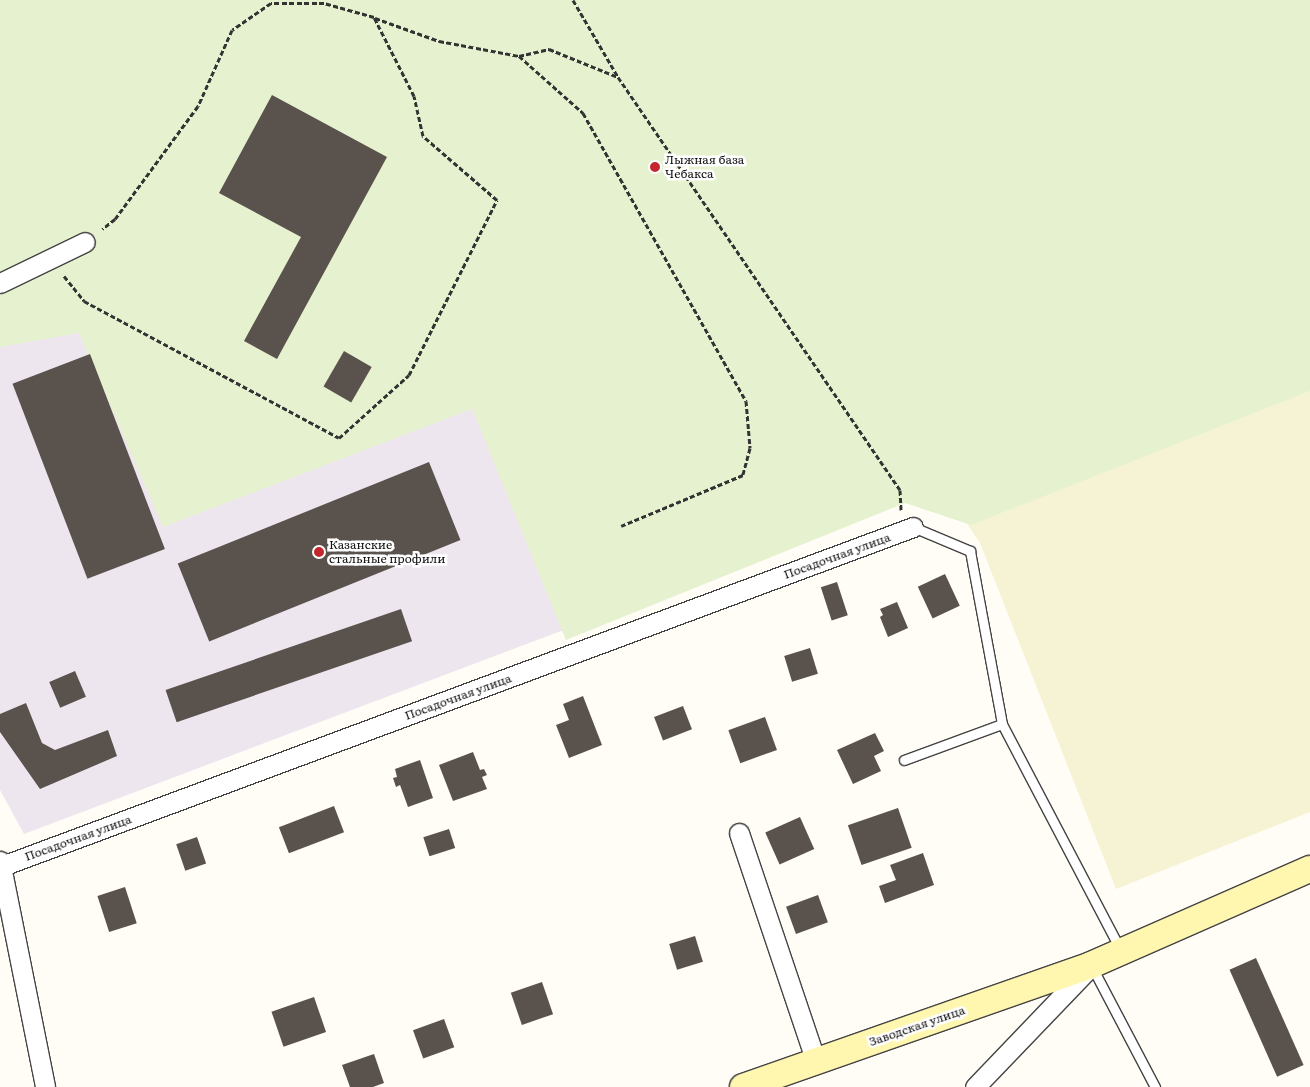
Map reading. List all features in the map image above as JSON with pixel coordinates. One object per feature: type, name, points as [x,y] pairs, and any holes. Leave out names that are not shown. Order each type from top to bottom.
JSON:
[{"type":"street","points":[[0,283],[85,242]]},
{"type":"street","name":"Посадочная улица","points":[[1,864],[907,529]]},
{"type":"street","points":[[739,834],[816,1062]]},
{"type":"street","points":[[1,864],[4,897],[45,1087]]},
{"type":"street","name":"Заводская улица","points":[[743,1087],[1091,965],[1310,869]]},
{"type":"street","points":[[975,1087],[1091,965]]},
{"type":"lane","points":[[907,529],[970,550],[1002,724],[1122,952]]},
{"type":"lane","points":[[904,760],[1002,724]]},
{"type":"lane","points":[[1091,965],[1155,1087]]},
{"type":"path","points":[[573,0],[618,77],[900,490],[907,529]]},
{"type":"path","points":[[85,242],[115,219],[198,106],[232,30],[271,3],[324,3],[374,17],[439,41],[519,56],[549,49],[618,77]]},
{"type":"path","points":[[50,259],[84,300],[339,438],[409,375],[497,200],[423,136],[414,96],[374,17]]},
{"type":"path","points":[[519,56],[583,113],[746,401],[750,448],[743,475],[621,526]]},
{"type":"shaded area","points":[[614,0],[1310,0],[1310,812],[1116,889],[980,543]]},
{"type":"shaded area","name":"Казанские стальные профили","points":[[258,43],[526,454],[585,622],[24,834],[0,790],[0,308]]},
{"type":"green space","name":"Лыжная база Чебакса","points":[[0,0],[1310,0],[1310,391],[971,525],[905,503],[566,640],[472,409],[163,527],[79,333],[0,347]]},
{"type":"building","points":[[272,95],[387,157],[277,359],[244,341],[301,237],[219,193]]},
{"type":"building","points":[[344,351],[372,367],[351,403],[324,387]]},
{"type":"building","points":[[90,354],[165,549],[87,579],[13,384]]},
{"type":"building","name":"Казанские стальные профили","points":[[429,462],[460,540],[209,641],[178,564]]},
{"type":"building","points":[[945,574],[960,606],[933,618],[918,587]]},
{"type":"building","points":[[837,582],[848,615],[832,621],[821,587]]},
{"type":"building","points":[[897,602],[908,628],[888,637],[880,617],[883,615],[880,609]]},
{"type":"building","points":[[401,609],[412,641],[177,722],[166,690]]},
{"type":"building","points":[[810,648],[818,674],[792,682],[784,656]]},
{"type":"building","points":[[75,671],[86,697],[60,708],[49,682]]},
{"type":"building","points":[[583,696],[602,745],[569,758],[556,725],[569,720],[563,704]]},
{"type":"building","points":[[26,703],[42,743],[55,750],[108,730],[117,756],[40,789],[0,732],[0,714]]},
{"type":"building","points":[[683,706],[692,729],[663,740],[654,717]]},
{"type":"building","points":[[765,717],[777,750],[740,763],[728,730]]},
{"type":"building","points":[[875,733],[884,751],[874,756],[881,771],[853,784],[837,750]]},
{"type":"building","points":[[473,752],[480,770],[484,769],[487,775],[482,777],[487,789],[453,801],[439,765]]},
{"type":"building","points":[[420,760],[433,798],[408,807],[400,785],[396,787],[393,778],[397,777],[395,769]]},
{"type":"building","points":[[334,806],[344,832],[289,853],[279,827]]},
{"type":"building","points":[[898,808],[912,848],[862,865],[848,825]]},
{"type":"building","points":[[800,817],[814,849],[780,864],[765,832]]},
{"type":"building","points":[[449,829],[455,848],[430,856],[423,837]]},
{"type":"building","points":[[197,837],[206,863],[185,871],[176,844]]},
{"type":"building","points":[[923,853],[934,885],[885,903],[879,886],[896,880],[890,865]]},
{"type":"building","points":[[125,887],[137,923],[109,932],[97,896]]},
{"type":"building","points":[[818,895],[828,922],[796,934],[786,907]]},
{"type":"building","points":[[695,936],[703,962],[677,970],[669,944]]},
{"type":"building","points":[[1256,958],[1304,1065],[1277,1077],[1230,970]]},
{"type":"building","points":[[542,982],[553,1014],[522,1025],[511,993]]},
{"type":"building","points":[[314,997],[326,1032],[283,1047],[271,1012]]},
{"type":"building","points":[[444,1019],[454,1047],[423,1058],[413,1030]]},
{"type":"building","points":[[374,1054],[384,1083],[373,1087],[350,1087],[342,1065]]},
{"type":"place","name":"Лыжная база Чебакса","points":[[655,167]]},
{"type":"place","name":"Казанские стальные профили","points":[[319,552]]}]
